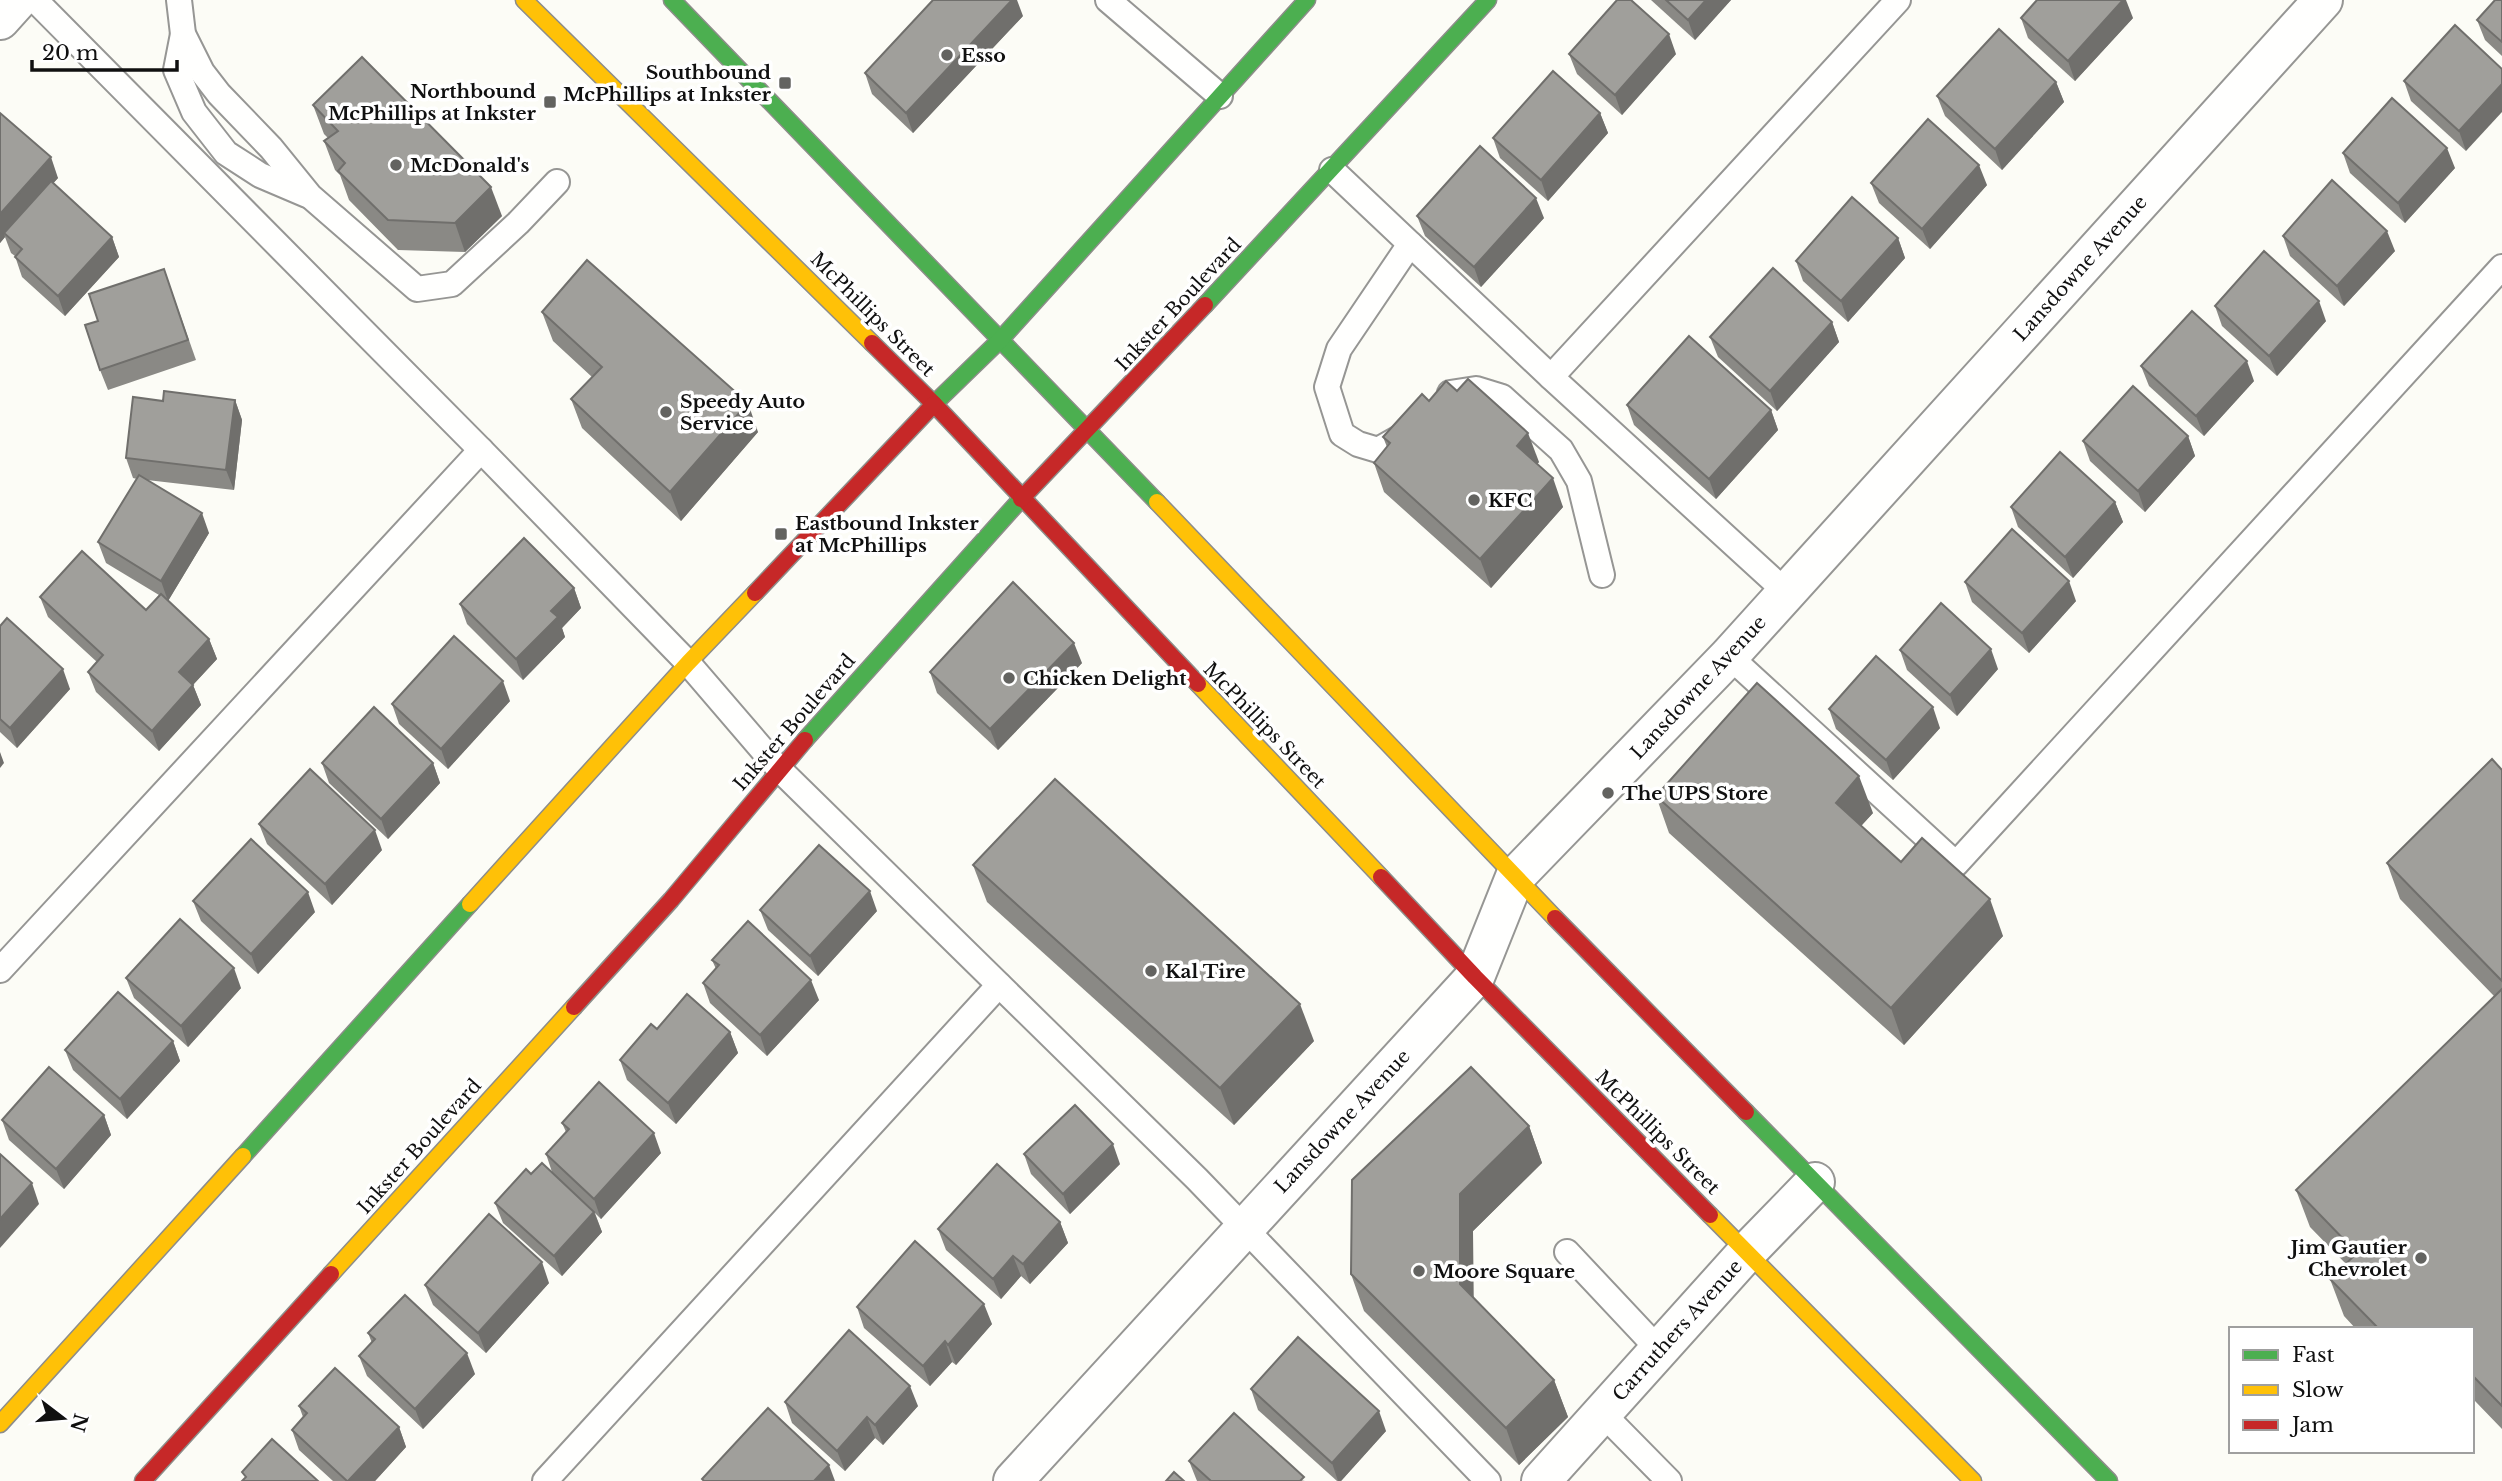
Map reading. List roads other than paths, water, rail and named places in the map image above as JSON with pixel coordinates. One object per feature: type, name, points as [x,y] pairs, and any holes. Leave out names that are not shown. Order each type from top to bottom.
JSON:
[{"type":"main road","name":"McPhillips Street","points":[[524,0],[934,404],[1475,976],[1973,1481]]},
{"type":"main road","points":[[672,0],[1516,877],[2109,1481]]},
{"type":"main road","points":[[0,1424],[688,663],[934,404],[1000,339],[1307,0]]},
{"type":"main road","name":"Inkster Boulevard","points":[[143,1481],[671,900],[779,769],[1021,499],[1088,431],[1488,0]]},
{"type":"street","points":[[0,20],[18,0]]},
{"type":"street","name":"Lansdowne Avenue","points":[[1013,1481],[1475,976],[1516,877],[1729,656],[2323,0]]},
{"type":"street","name":"Carruthers Avenue","points":[[1541,1481],[1747,1252],[1815,1182]]},
{"type":"lane","points":[[35,0],[688,663],[779,769],[1244,1227],[1488,1481]]},
{"type":"lane","points":[[179,0],[183,34],[176,70],[194,112],[226,153],[260,175],[310,196]]},
{"type":"lane","points":[[1108,0],[1220,96]]},
{"type":"lane","points":[[1551,377],[1898,0]]},
{"type":"lane","points":[[183,34],[202,72],[219,94],[271,148],[310,196],[417,289],[452,284],[518,223],[557,182]]},
{"type":"lane","points":[[1332,170],[1551,377],[1786,592]]},
{"type":"lane","points":[[1410,244],[1339,349],[1327,387],[1342,434],[1358,444],[1378,450],[1402,437],[1449,393],[1476,390],[1502,397],[1561,450],[1579,481],[1602,575]]},
{"type":"lane","points":[[1729,656],[1956,864],[2502,267]]},
{"type":"lane","points":[[0,970],[481,450]]},
{"type":"lane","points":[[545,1481],[999,985]]},
{"type":"lane","points":[[1567,1252],[1660,1351]]},
{"type":"lane","points":[[1602,1413],[1669,1481]]},
{"type":"place","name":"Esso","points":[[947,55]]},
{"type":"place","name":"Southbound McPhillips at Inkster","points":[[785,83]]},
{"type":"place","name":"Northbound McPhillips at Inkster","points":[[550,102]]},
{"type":"place","name":"McDonald's","points":[[396,165]]},
{"type":"place","name":"Speedy Auto Service","points":[[666,412]]},
{"type":"place","name":"KFC","points":[[1474,500]]},
{"type":"place","name":"Eastbound Inkster at McPhillips","points":[[781,534]]},
{"type":"place","name":"Chicken Delight","points":[[1009,678]]},
{"type":"place","name":"The UPS Store","points":[[1608,793]]},
{"type":"place","name":"Kal Tire","points":[[1151,971]]},
{"type":"place","name":"Jim Gautier Chevrolet","points":[[2421,1258]]},
{"type":"place","name":"Moore Square","points":[[1419,1271]]}]
